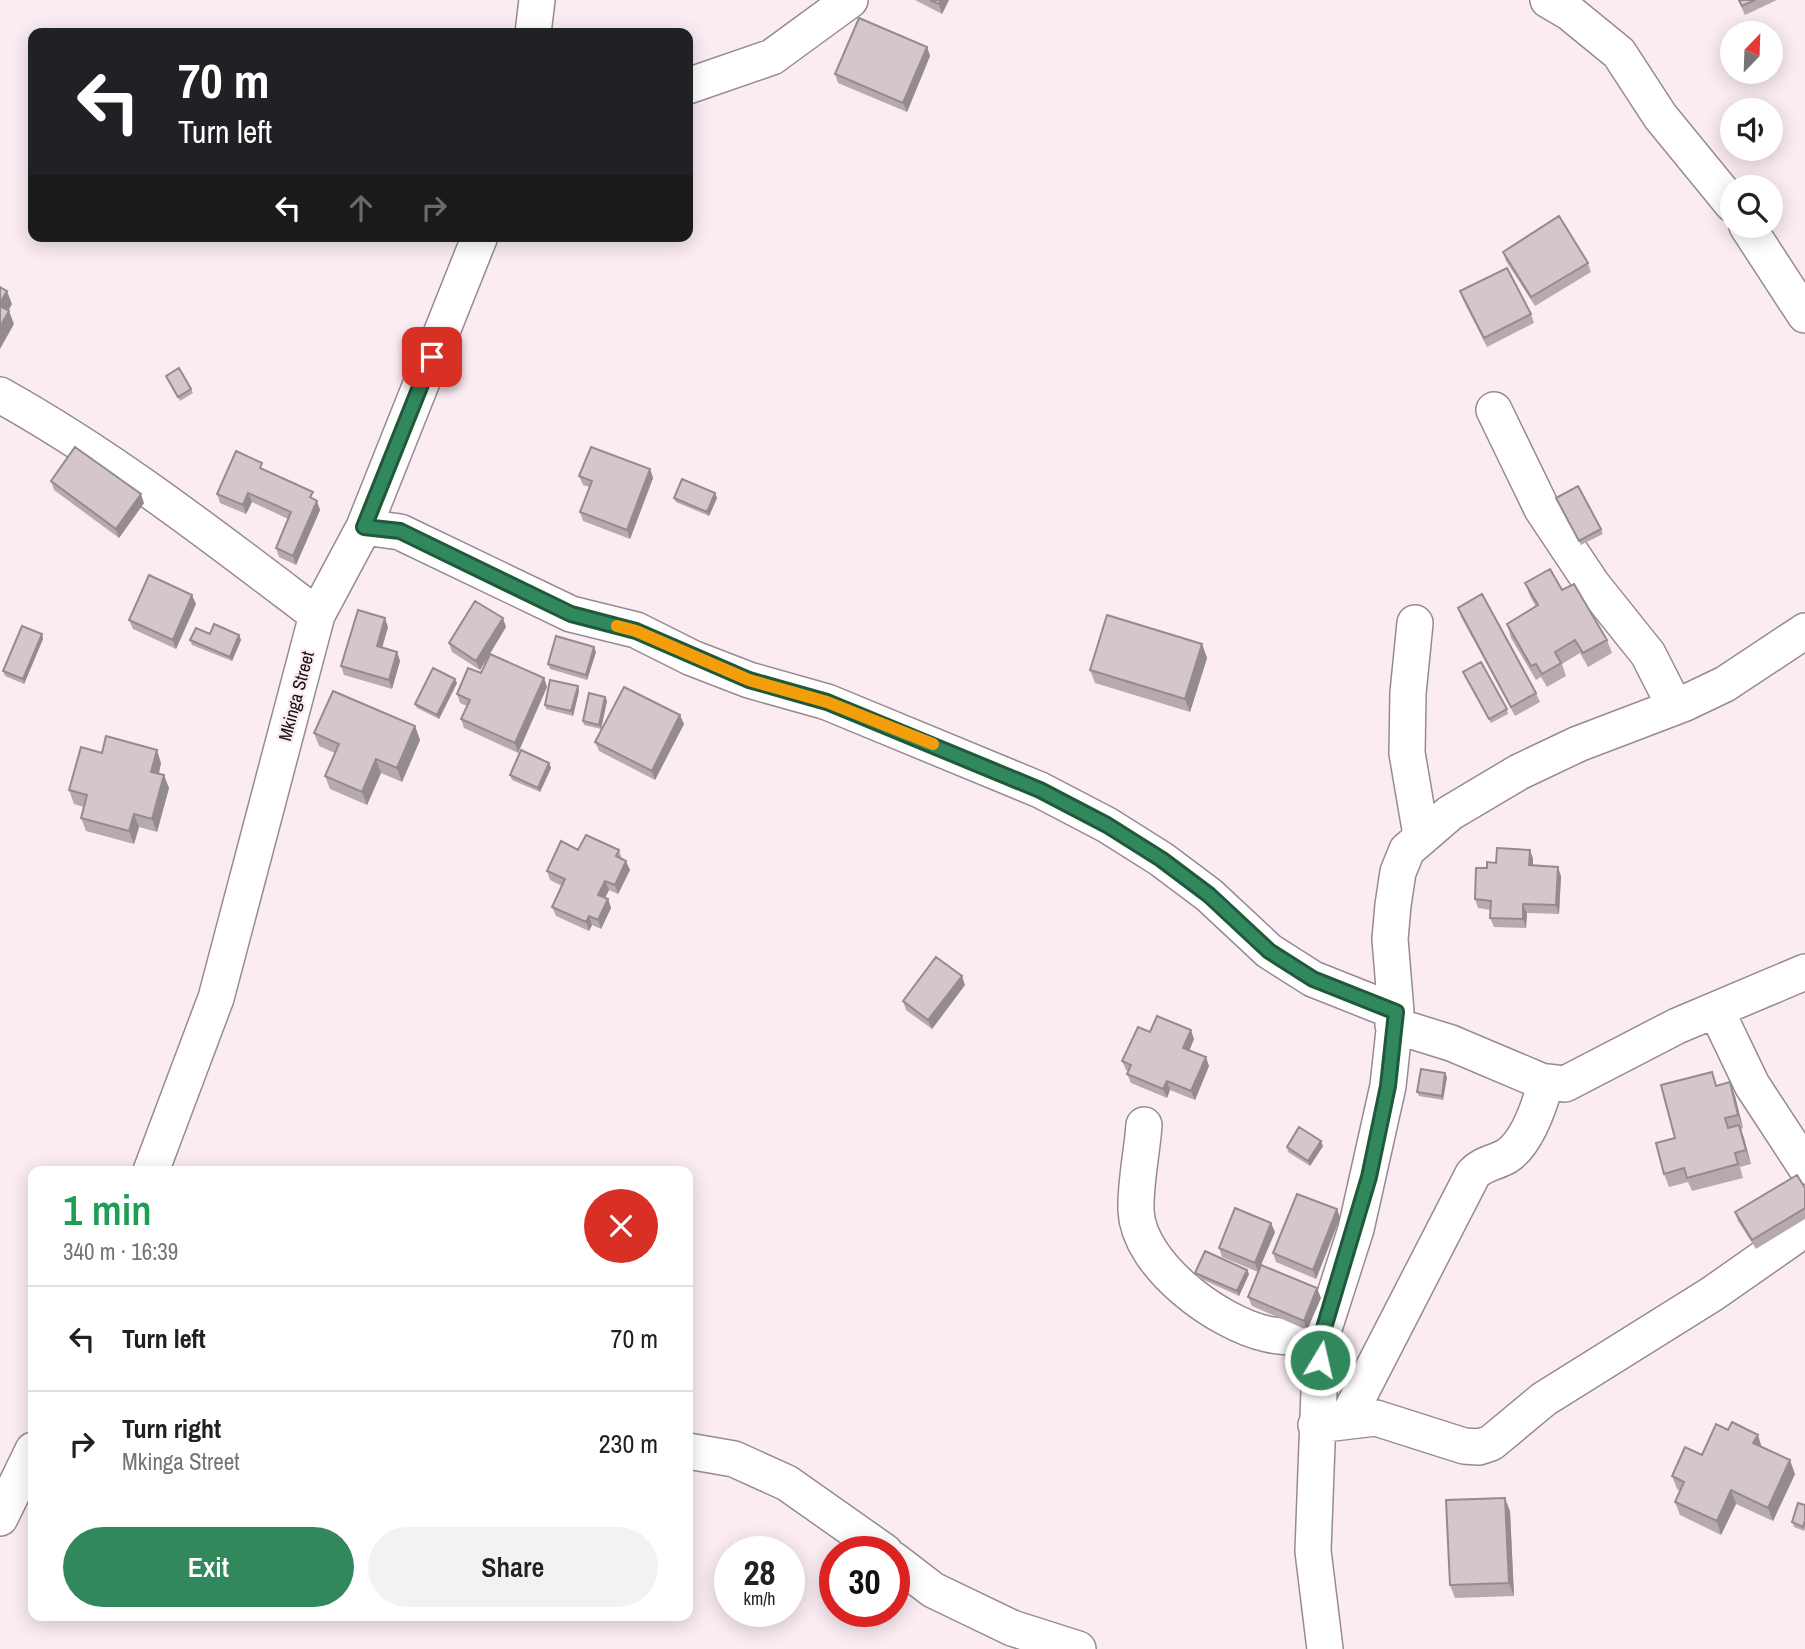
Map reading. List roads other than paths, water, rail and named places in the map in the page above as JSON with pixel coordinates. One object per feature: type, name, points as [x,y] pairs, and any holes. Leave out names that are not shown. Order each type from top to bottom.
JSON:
[{"type":"street","points":[[534,28],[537,0]]},
{"type":"street","points":[[693,84],[772,57],[850,0]]},
{"type":"street","points":[[1548,0],[1570,13],[1619,53],[1660,116],[1720,189]]},
{"type":"street","points":[[1754,238],[1805,315]]},
{"type":"street","name":"Mkinga Street","points":[[153,1166],[216,998],[317,615],[364,527],[478,242]]},
{"type":"street","points":[[0,395],[64,431],[150,488],[317,615]]},
{"type":"street","points":[[1494,410],[1542,509],[1592,584],[1648,654],[1675,707]]},
{"type":"street","points":[[364,527],[400,531],[571,614],[636,631],[749,680],[827,702],[1040,790],[1107,825],[1161,859],[1209,895],[1269,951],[1313,979],[1394,1018],[1546,1082],[1565,1083],[1677,1026],[1717,1012],[1805,972]]},
{"type":"street","points":[[1415,623],[1408,693],[1407,753],[1421,835]]},
{"type":"street","points":[[1325,1649],[1313,1551],[1332,1422],[1321,1338],[1369,1177],[1388,1086],[1394,1018],[1390,939],[1392,905],[1398,872],[1408,850],[1421,835],[1450,813],[1519,772],[1578,744],[1675,707],[1746,672],[1805,631]]},
{"type":"street","points":[[1717,1012],[1752,1085],[1805,1166]]},
{"type":"street","points":[[1332,1422],[1473,1174],[1484,1164],[1508,1155],[1516,1148],[1532,1119],[1546,1082]]},
{"type":"street","points":[[1144,1125],[1136,1213],[1149,1252],[1183,1286],[1224,1320],[1268,1335],[1321,1338]]},
{"type":"street","points":[[1332,1422],[1376,1418],[1403,1424],[1464,1446],[1479,1447],[1492,1443],[1544,1398],[1712,1294],[1805,1230]]},
{"type":"street","points":[[693,1452],[734,1458],[787,1483],[862,1536]]},
{"type":"street","points":[[0,1518],[28,1460]]},
{"type":"street","points":[[910,1572],[933,1590],[1012,1628],[1078,1649]]}]
